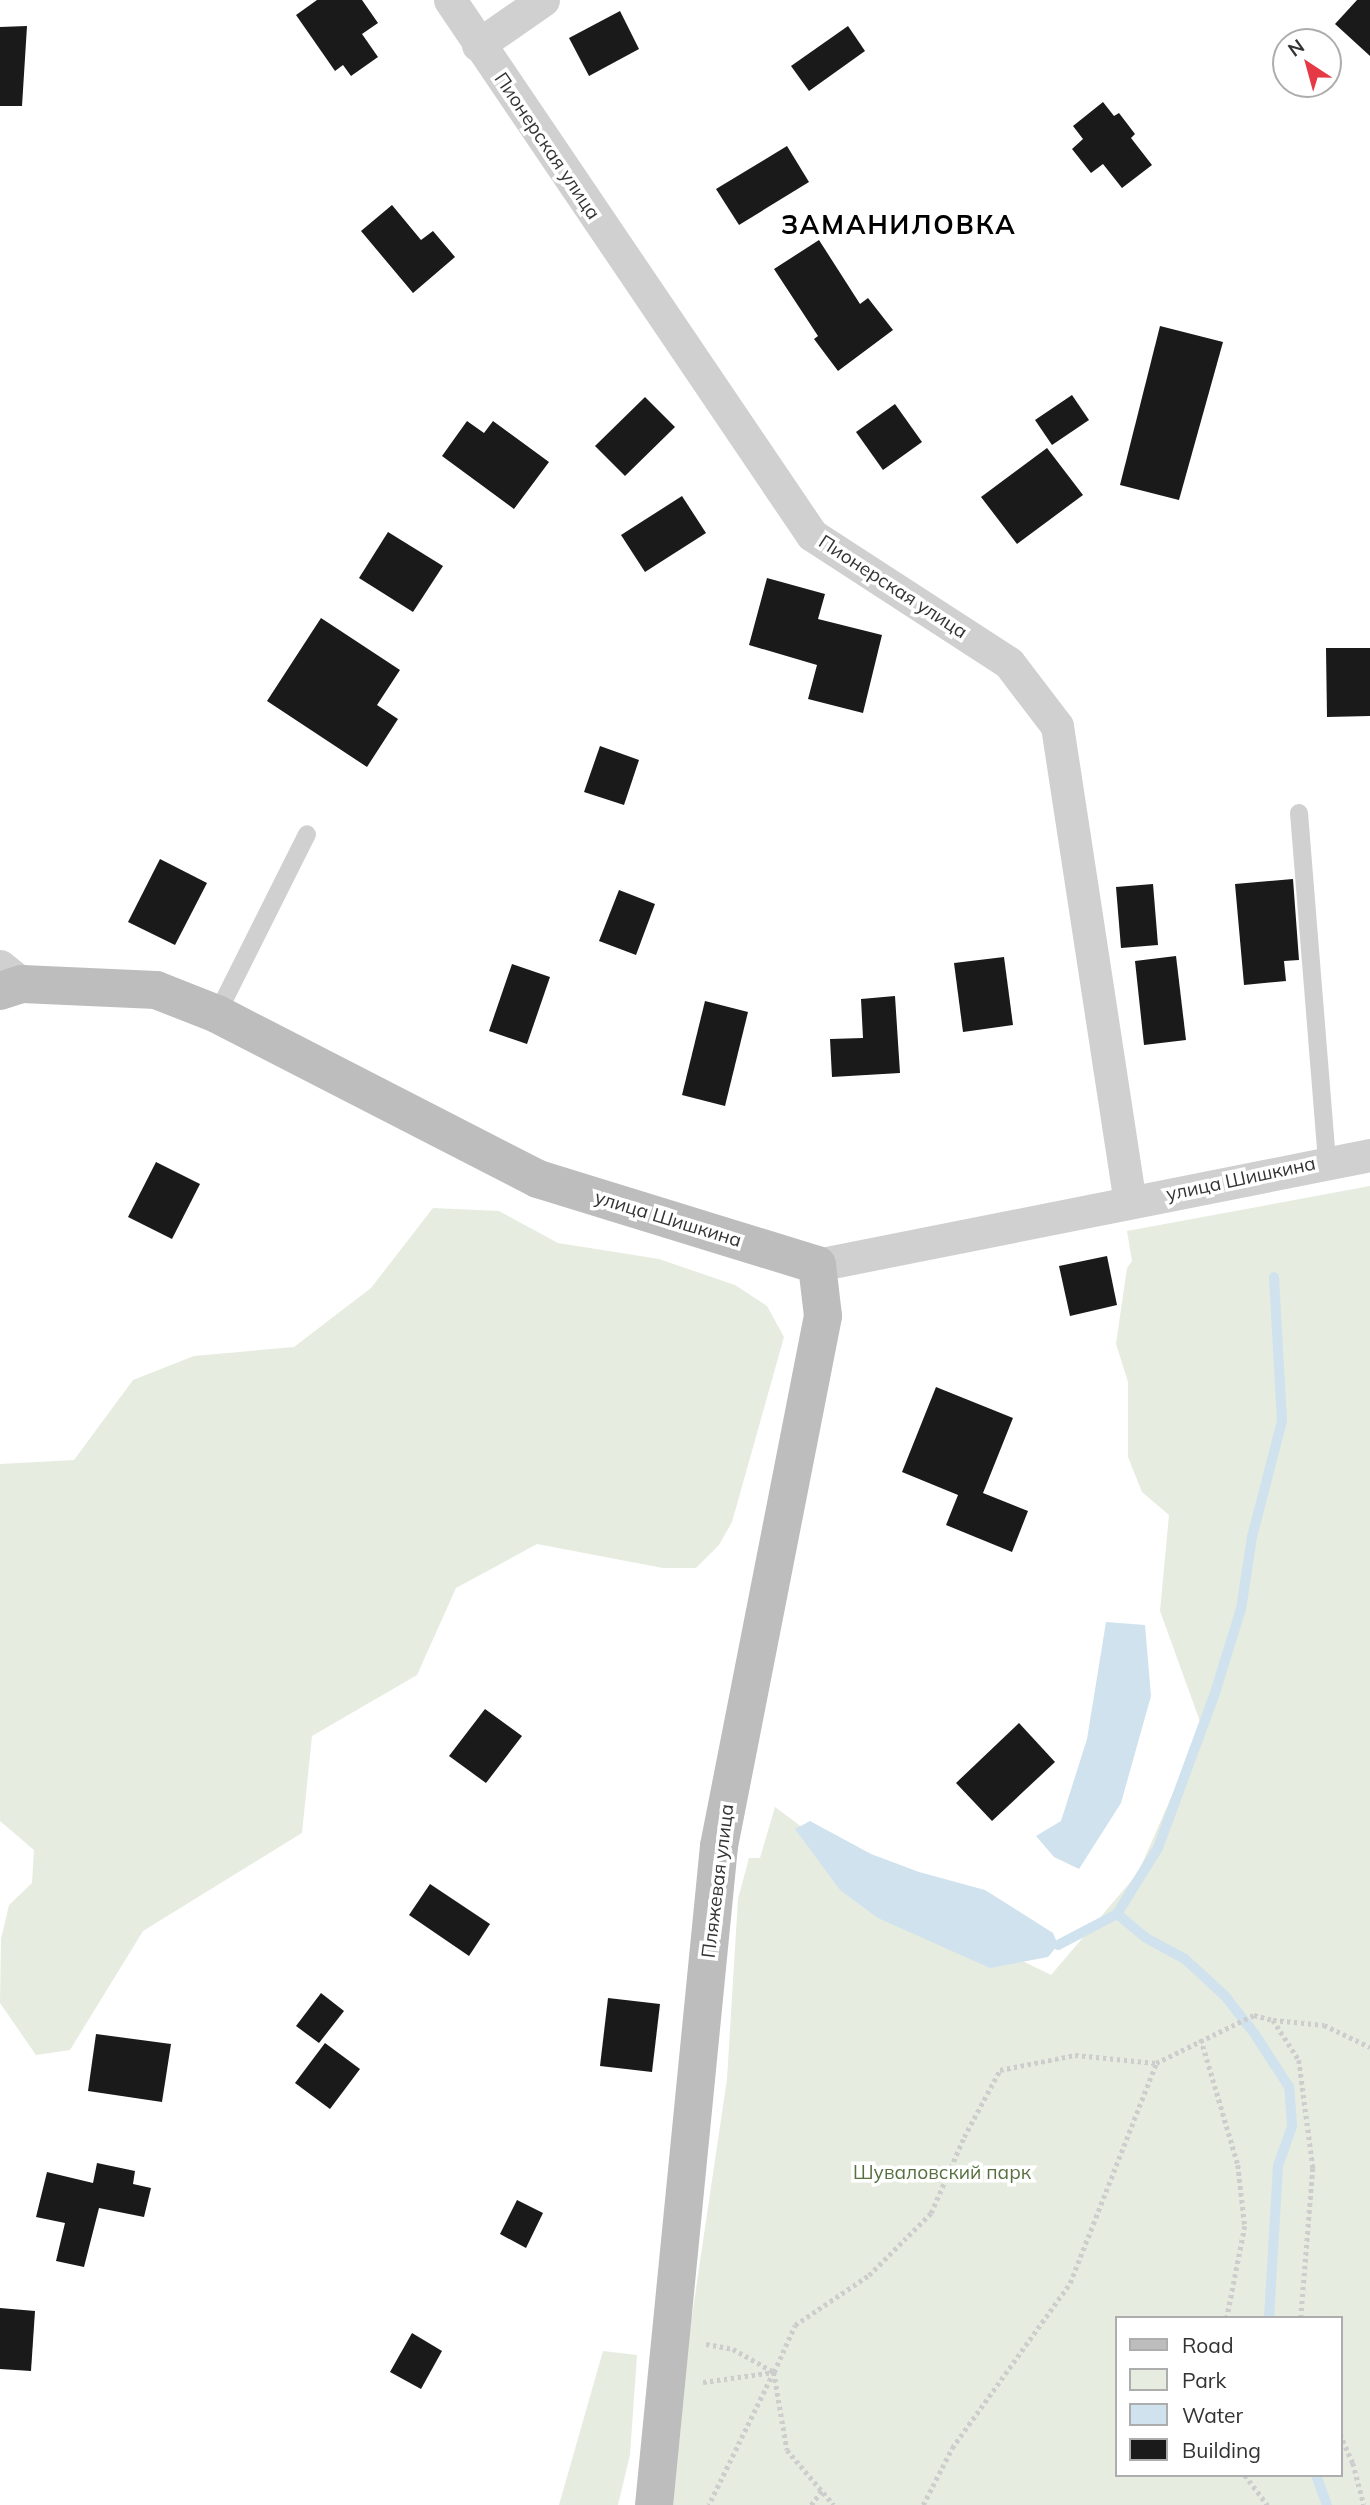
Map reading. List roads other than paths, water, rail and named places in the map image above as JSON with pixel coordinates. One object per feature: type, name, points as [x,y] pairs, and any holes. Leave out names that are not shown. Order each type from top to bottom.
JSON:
[{"type":"street","name":"Пионерская улица","points":[[450,0],[812,535],[1009,663],[1057,726],[1130,1202]]},
{"type":"street","points":[[478,45],[543,0]]},
{"type":"street","name":"улица Шишкина","points":[[7,980],[156,990],[217,1014],[538,1179],[817,1265],[1370,1154]]},
{"type":"street","name":"Пляжевая улица","points":[[654,2505],[719,1846],[823,1316],[817,1265]]},
{"type":"lane","points":[[1298,813],[1327,1161]]},
{"type":"lane","points":[[217,1014],[307,834]]},
{"type":"water","points":[[1106,1622],[1145,1625],[1151,1696],[1121,1803],[1079,1869],[1054,1857],[1036,1836],[1061,1821],[1087,1739]]},
{"type":"water","points":[[810,1821],[871,1854],[919,1872],[985,1890],[1053,1933],[1058,1945],[1048,1957],[990,1968],[878,1918],[840,1890],[795,1829]]},
{"type":"waterway","points":[[1269,2316],[1278,2166],[1292,2126],[1289,2087],[1254,2033],[1225,1996],[1185,1959],[1146,1938],[1117,1914],[1158,1848],[1214,1696],[1241,1609],[1252,1537],[1282,1421],[1274,1277]]},
{"type":"waterway","points":[[1058,1945],[1117,1914]]},
{"type":"waterway","points":[[1317,2477],[1327,2505]]},
{"type":"district","name":"ЗАМАНИЛОВКА","points":[[899,225]]},
{"type":"park label","name":"Шуваловский парк","points":[[942,2173]]}]
